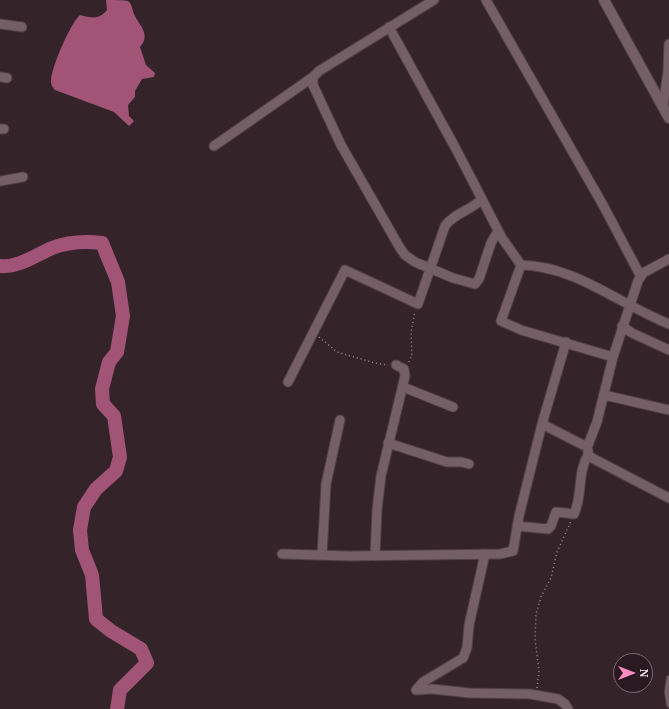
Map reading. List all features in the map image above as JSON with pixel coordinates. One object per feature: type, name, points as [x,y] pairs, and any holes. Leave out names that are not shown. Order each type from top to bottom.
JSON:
[{"type":"street","points":[[214,146],[313,77],[327,65],[434,0]]},
{"type":"street","points":[[486,0],[603,205],[640,275]]},
{"type":"street","points":[[604,0],[669,118]]},
{"type":"street","points":[[0,24],[22,27]]},
{"type":"street","points":[[389,27],[498,231],[521,265]]},
{"type":"street","points":[[663,107],[668,71],[669,44]]},
{"type":"street","points":[[313,77],[313,85],[318,98],[342,144],[400,248],[409,260],[453,278],[476,283],[490,244],[498,231]]},
{"type":"street","points":[[0,181],[23,177]]},
{"type":"street","points":[[288,382],[345,270],[418,304],[430,268],[448,223],[482,199]]},
{"type":"street","points":[[517,526],[548,529],[551,526],[556,512],[574,514],[579,497],[579,482],[588,455],[588,444],[597,422],[622,326],[640,275],[669,259]]},
{"type":"street","points":[[521,265],[537,266],[559,271],[611,294],[629,305],[669,324]]},
{"type":"street","points":[[521,265],[501,321],[521,330],[613,357]]},
{"type":"street","points":[[622,326],[632,333],[669,350]]},
{"type":"street","points":[[282,554],[375,556],[485,554],[508,553],[513,551],[517,526],[542,424],[566,342]]},
{"type":"street","points":[[375,556],[379,490],[388,443],[403,387],[405,371],[401,366],[396,366]]},
{"type":"street","points":[[403,387],[453,407]]},
{"type":"street","points":[[604,395],[669,410]]},
{"type":"street","points":[[322,555],[326,484],[340,420]]},
{"type":"street","points":[[542,424],[583,445],[588,444]]},
{"type":"street","points":[[388,443],[447,462],[461,462],[469,464]]},
{"type":"street","points":[[588,455],[669,498]]},
{"type":"street","points":[[485,554],[469,625],[467,648],[463,658],[423,682],[416,690],[432,689],[470,693],[534,695],[558,699],[565,704],[568,709]]},
{"type":"lane","points":[[669,678],[667,692],[669,705]]},
{"type":"path","points":[[405,371],[412,355],[410,332],[418,304]]},
{"type":"path","points":[[314,332],[337,352],[375,364],[396,366]]},
{"type":"path","points":[[534,695],[538,686],[539,671],[535,639],[536,614],[541,597],[551,578],[558,552],[574,514]]},
{"type":"shaded area","points":[[106,0],[128,1],[130,3],[134,14],[144,31],[145,38],[140,47],[146,65],[155,73],[154,77],[142,79],[135,91],[135,97],[128,105],[129,116],[134,121],[129,126],[114,112],[55,90],[51,83],[57,57],[76,19],[80,15],[98,17],[107,10]]},
{"type":"waterway","points":[[0,266],[20,263],[64,244],[83,242],[102,243],[118,282],[123,316],[117,352],[109,362],[102,389],[103,404],[114,416],[120,457],[116,471],[96,489],[84,507],[80,530],[82,550],[92,575],[96,619],[111,631],[141,649],[147,663],[120,690],[117,709]]}]
